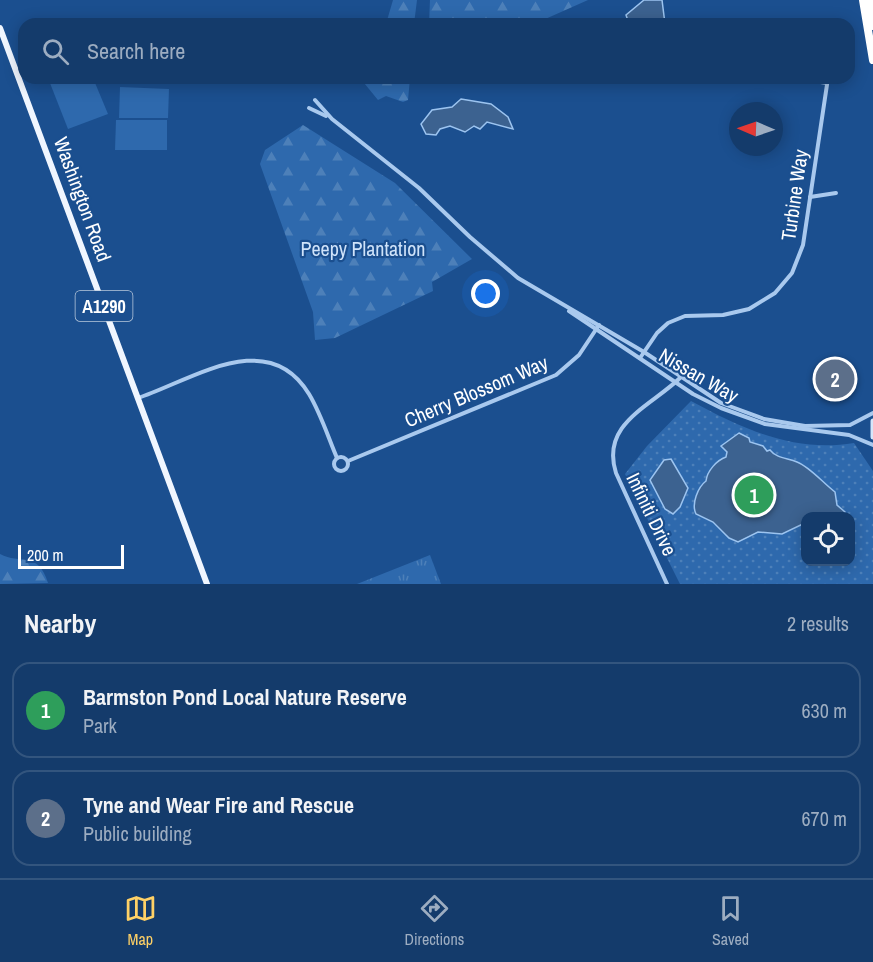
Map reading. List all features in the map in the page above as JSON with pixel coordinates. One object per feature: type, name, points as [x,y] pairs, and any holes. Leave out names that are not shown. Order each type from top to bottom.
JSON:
[{"type":"highway","points":[[863,0],[873,60]]},
{"type":"highway","points":[[869,0],[873,26]]},
{"type":"main road","name":"Washington Road","points":[[0,28],[18,76]]},
{"type":"main road","name":"Washington Road","points":[[21,84],[207,584]]},
{"type":"street","name":"Turbine Way","points":[[640,358],[659,330],[672,321],[684,316],[740,312],[755,307],[775,293],[787,280],[801,255],[826,84]]},
{"type":"street","points":[[315,100],[332,119]]},
{"type":"street","points":[[309,108],[332,119]]},
{"type":"street","name":"Nissan Way","points":[[332,119],[419,188],[496,261],[700,398],[746,418],[784,428],[849,435],[873,445]]},
{"type":"street","points":[[810,197],[836,193]]},
{"type":"street","name":"Nissan Way","points":[[559,304],[644,352],[721,403],[781,423],[840,427],[873,413]]},
{"type":"street","name":"Cherry Blossom Way","points":[[337,458],[333,465],[339,472],[346,470],[348,461],[556,375],[574,362],[599,325]]},
{"type":"street","points":[[138,398],[228,363],[249,360],[270,363],[287,370],[304,386],[337,458],[342,457],[348,461]]},
{"type":"street","name":"Infiniti Drive","points":[[667,584],[616,473],[612,453],[616,436],[625,422],[681,377]]},
{"type":"street","points":[[873,421],[873,437]]},
{"type":"green space","points":[[393,0],[417,0],[415,18],[388,18]]},
{"type":"green space","points":[[430,0],[588,0],[548,18],[429,18]]},
{"type":"green space","points":[[50,84],[96,84],[108,114],[68,129]]},
{"type":"green space","points":[[365,84],[409,84],[408,100],[403,102],[386,96],[378,100]]},
{"type":"green space","points":[[120,87],[169,89],[168,118],[119,118]]},
{"type":"green space","points":[[116,120],[167,120],[167,150],[115,150]]},
{"type":"green space","name":"Peepy Plantation","points":[[303,125],[395,183],[472,259],[432,282],[433,291],[335,338],[315,340],[313,312],[260,164],[265,150]]},
{"type":"green space","points":[[691,401],[730,421],[770,436],[811,445],[854,443],[873,471],[873,584],[680,584],[625,474],[647,446]]},
{"type":"green space","points":[[0,554],[34,562],[44,573],[48,583],[0,584]]},
{"type":"green space","points":[[430,555],[441,584],[357,584]]},
{"type":"shaded area","points":[[644,0],[662,0],[664,18],[627,18],[626,15]]},
{"type":"shaded area","points":[[461,99],[491,104],[508,117],[513,129],[487,122],[480,129],[474,126],[465,132],[450,126],[440,129],[436,135],[426,134],[421,124],[432,110],[452,107]]},
{"type":"shaded area","points":[[739,433],[749,438],[750,442],[763,446],[767,451],[770,450],[772,453],[802,464],[835,492],[837,505],[845,512],[801,512],[801,525],[782,534],[758,532],[738,542],[729,538],[713,522],[696,514],[694,505],[698,491],[706,481],[708,473],[713,466],[726,457],[727,452],[721,446]]},
{"type":"shaded area","points":[[671,459],[688,488],[680,507],[673,514],[665,509],[650,480],[664,460]]},
{"type":"place","name":"Tyne and Wear Fire and Rescue","points":[[835,379]]},
{"type":"place","name":"Barmston Pond Local Nature Reserve","points":[[754,495]]}]
